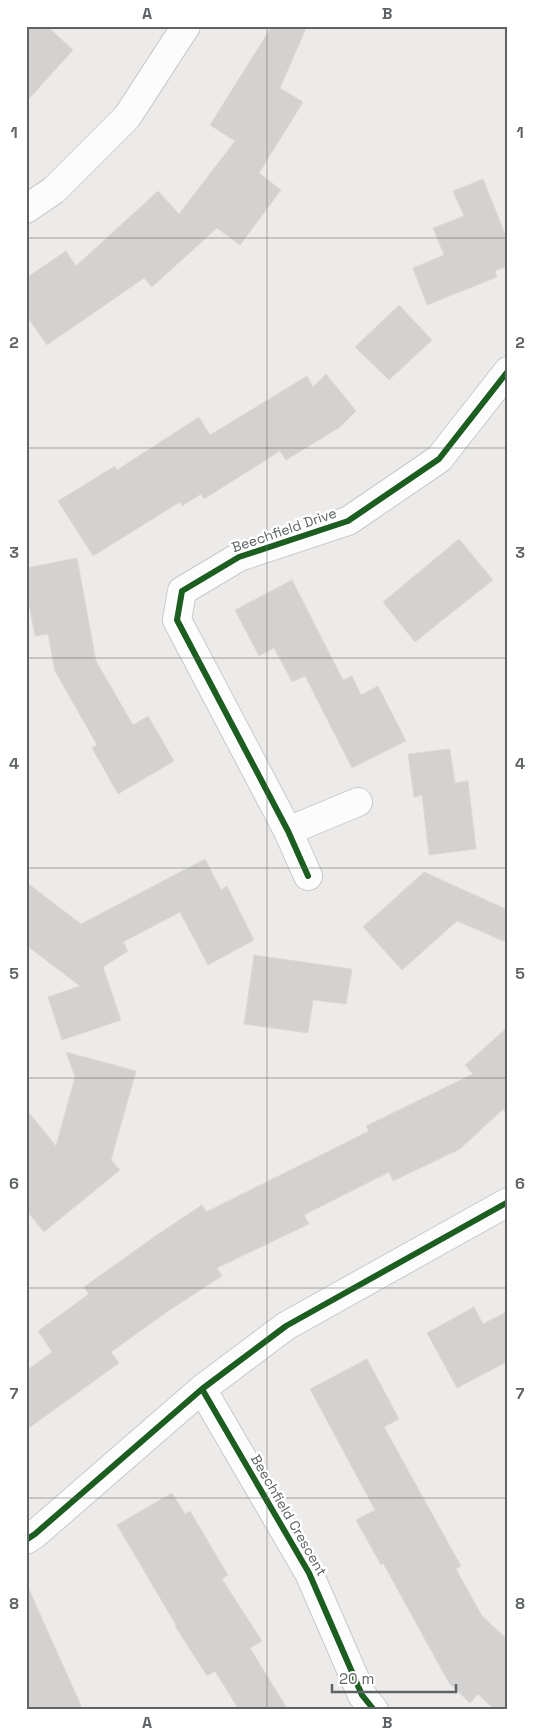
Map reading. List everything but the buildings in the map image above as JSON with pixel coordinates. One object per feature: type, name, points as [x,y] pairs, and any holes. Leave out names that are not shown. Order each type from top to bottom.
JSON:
[{"type":"street","points":[[26,209],[54,190],[128,117],[186,26]]},
{"type":"street","name":"Beechfield Drive","points":[[308,876],[288,831],[176,620],[182,590],[239,557],[348,521],[438,459],[508,372]]},
{"type":"street","points":[[288,831],[358,802]]},
{"type":"street","points":[[26,1540],[202,1389],[286,1326],[508,1202]]},
{"type":"street","name":"Beechfield Crescent","points":[[202,1389],[309,1573],[362,1695],[374,1710]]},
{"type":"cycle path","points":[[308,876],[288,831],[177,620],[182,591],[239,557],[348,521],[439,459],[508,371]]},
{"type":"cycle path","points":[[26,1540],[202,1389],[286,1326],[508,1202]]},
{"type":"cycle path","points":[[202,1389],[309,1573],[362,1695],[374,1710]]}]
